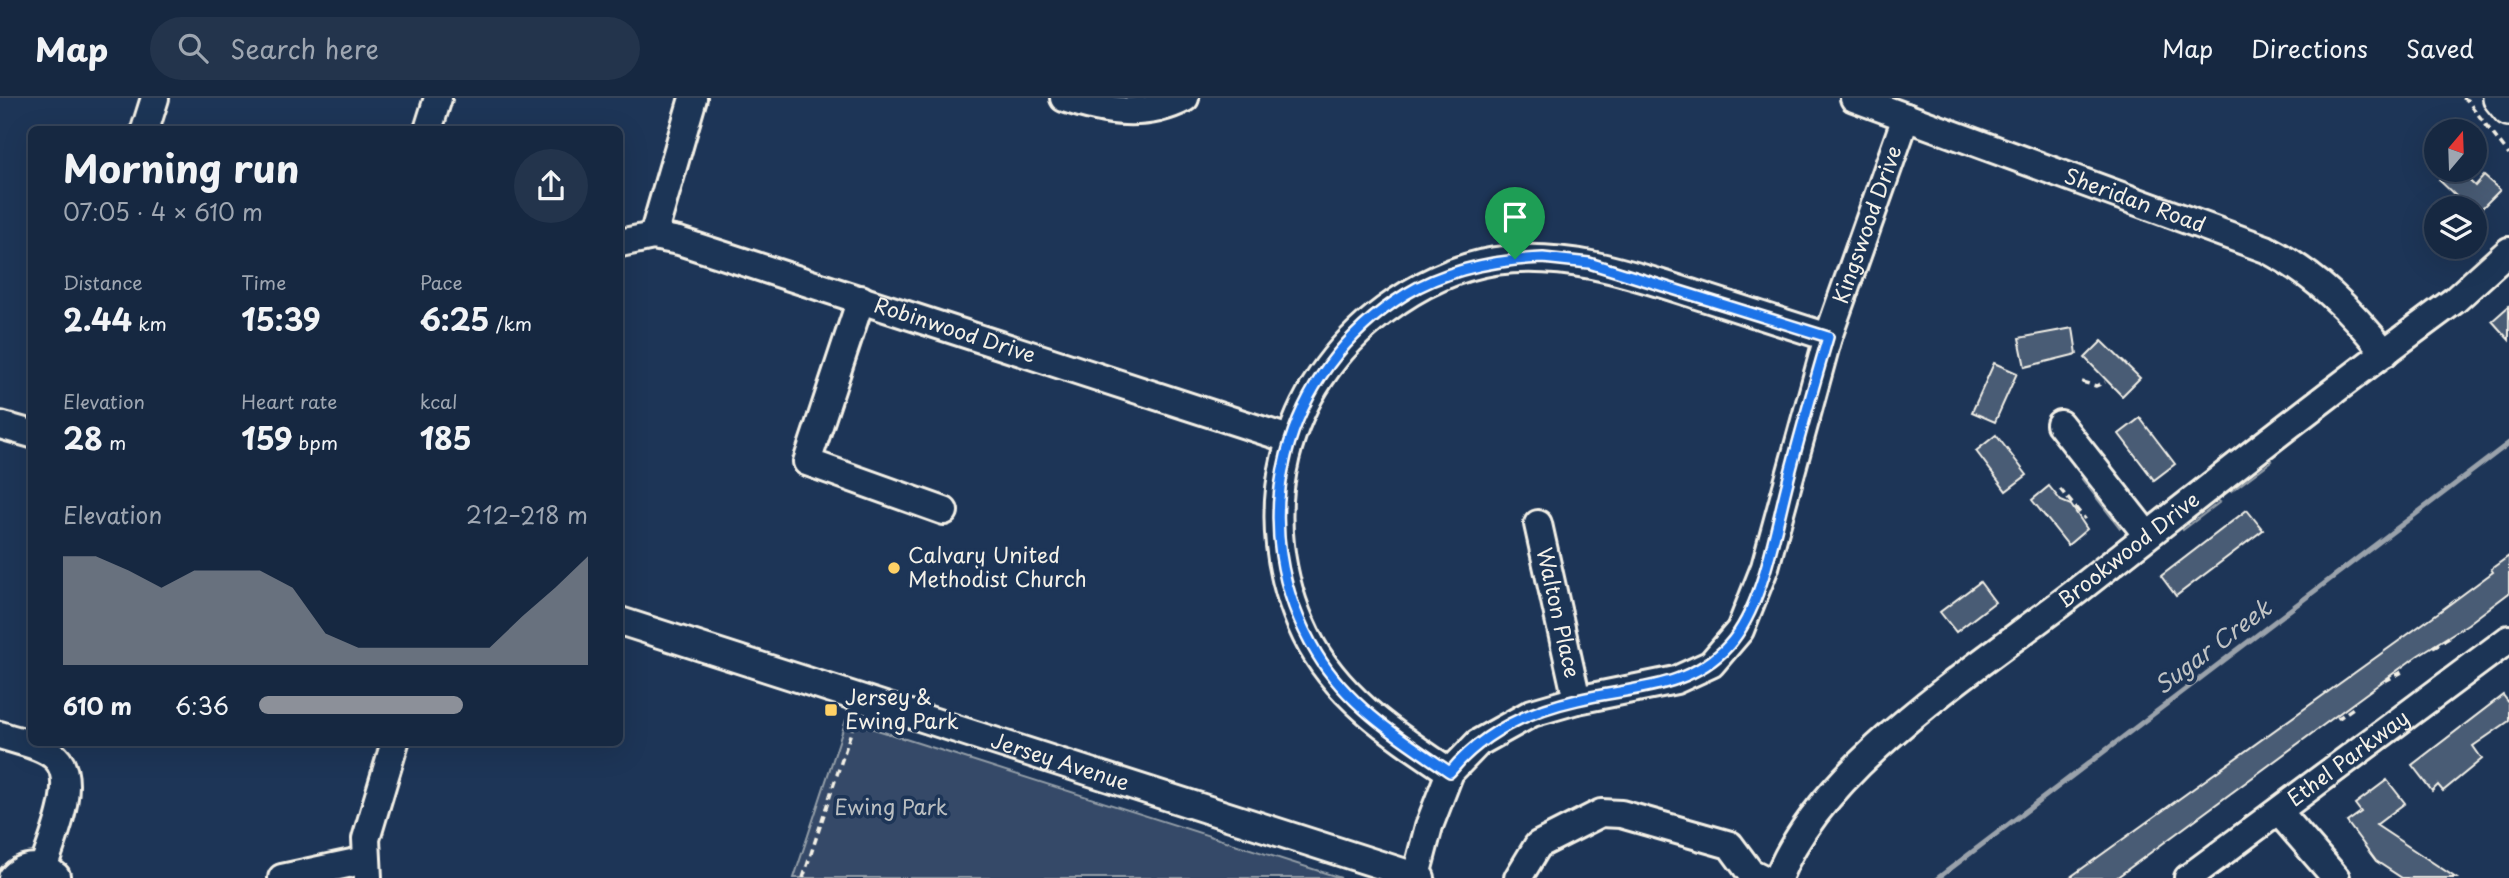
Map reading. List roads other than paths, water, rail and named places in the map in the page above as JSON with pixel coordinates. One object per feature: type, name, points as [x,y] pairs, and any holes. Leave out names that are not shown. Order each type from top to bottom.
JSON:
[{"type":"main road","points":[[2500,98],[2509,109]]},
{"type":"street","points":[[146,126],[155,98]]},
{"type":"street","points":[[429,126],[438,98]]},
{"type":"street","points":[[653,236],[694,98]]},
{"type":"street","points":[[1064,98],[1136,113],[1164,107],[1185,98]]},
{"type":"street","name":"Sheridan Road","points":[[1854,98],[2266,249],[2323,286],[2349,309],[2385,353]]},
{"type":"street","name":"Kingswood Drive","points":[[1419,877],[1429,826],[1450,772],[1465,754],[1512,722],[1577,699],[1676,680],[1711,664],[1731,643],[1751,607],[1765,567],[1828,337],[1906,117]]},
{"type":"street","name":"Robinwood Drive","points":[[623,242],[653,236],[718,253],[1289,439]]},
{"type":"street","name":"Brookwood Drive","points":[[1778,878],[1790,853],[1818,810],[1868,755],[2147,535],[2474,284],[2509,251]]},
{"type":"street","points":[[1450,772],[1357,704],[1318,656],[1306,635],[1286,585],[1279,532],[1280,480],[1289,439],[1321,373],[1366,324],[1407,294],[1428,283],[1494,262],[1543,258],[1589,263],[1828,337]]},
{"type":"street","points":[[861,299],[807,462],[944,511]]},
{"type":"street","points":[[0,425],[28,433]]},
{"type":"street","points":[[2060,425],[2147,535]]},
{"type":"street","name":"Walton Place","points":[[1538,524],[1577,699]]},
{"type":"street","name":"Jersey Avenue","points":[[623,622],[1419,877]]},
{"type":"street","name":"Ethel Parkway","points":[[2188,878],[2509,639]]},
{"type":"street","points":[[0,735],[28,745]]},
{"type":"street","points":[[12,878],[24,869],[50,873],[66,792],[63,768],[48,752],[31,746]]},
{"type":"street","points":[[282,878],[367,869],[372,815],[394,746]]},
{"type":"street","points":[[2278,811],[2336,878]]},
{"type":"street","points":[[1518,878],[1538,845],[1601,813],[1621,814],[1730,845],[1749,872],[1762,878]]},
{"type":"waterway","name":"Sugar Creek","points":[[1938,878],[2509,443]]},
{"type":"place","name":"Calvary United Methodist Church","points":[[894,568]]},
{"type":"place","name":"Jersey & Ewing Park","points":[[831,710]]},
{"type":"park label","name":"Ewing Park","points":[[891,808]]}]
